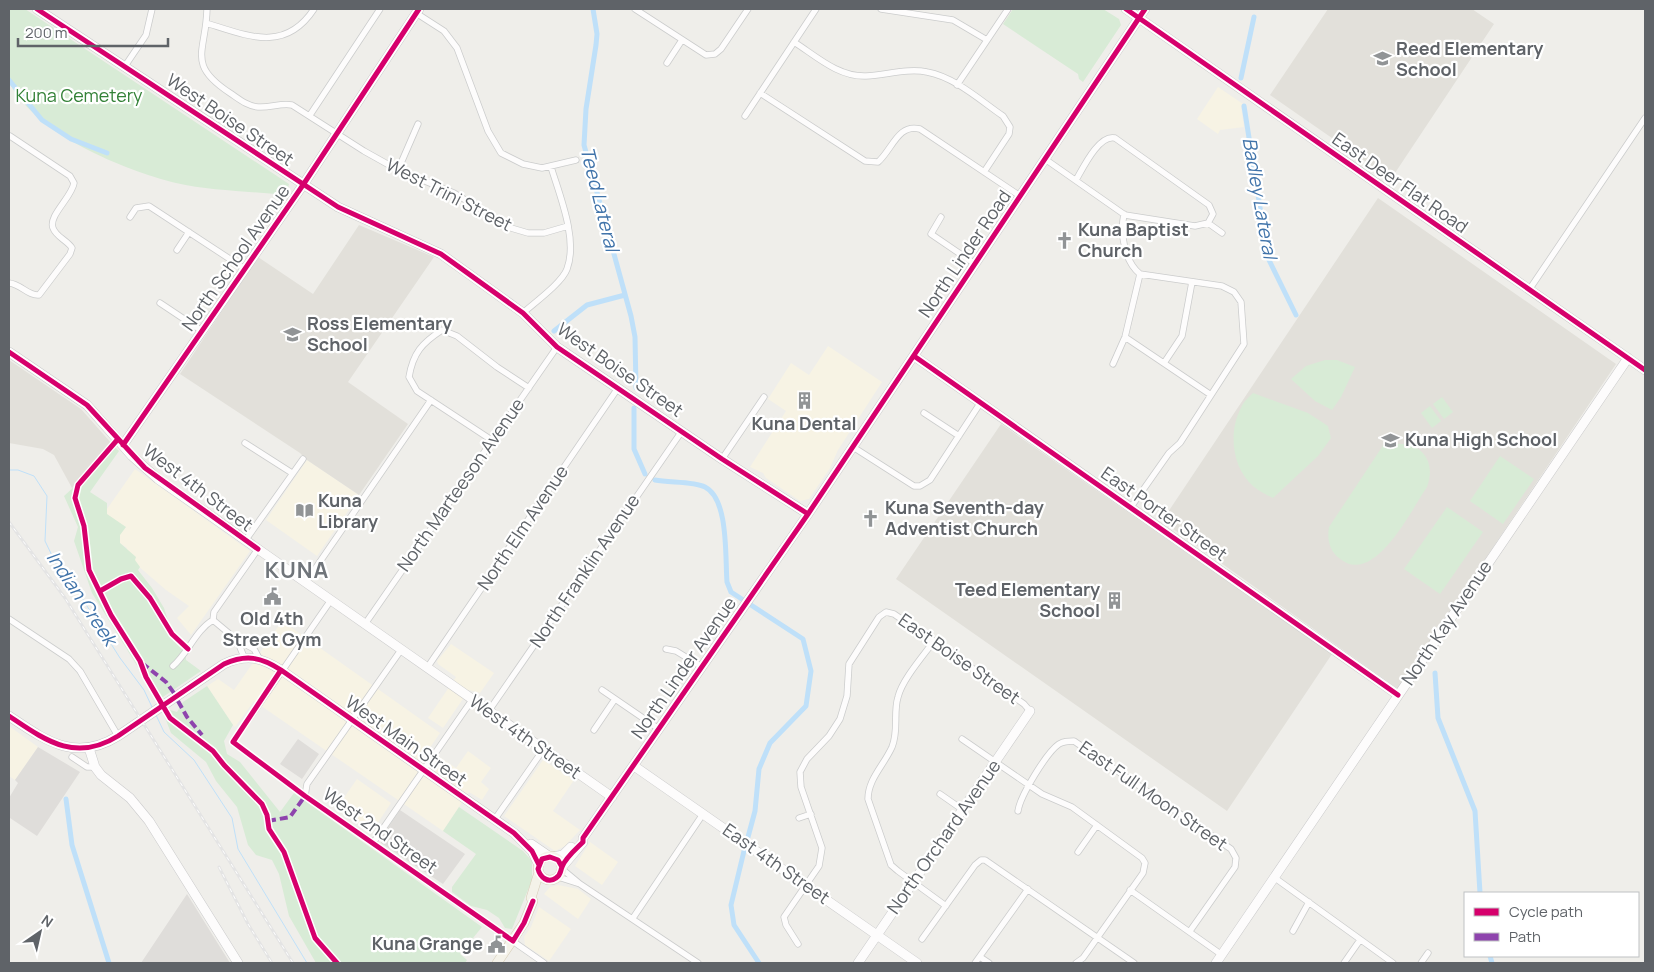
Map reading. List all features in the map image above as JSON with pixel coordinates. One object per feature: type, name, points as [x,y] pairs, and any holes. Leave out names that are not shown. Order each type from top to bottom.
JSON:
[{"type":"main road","points":[[551,857],[558,860],[558,873],[543,878],[539,868],[542,859],[551,857]]},
{"type":"main road","name":"North Linder Avenue","points":[[498,963],[524,923],[533,900],[531,898],[539,868]]},
{"type":"main road","name":"North Linder Avenue","points":[[533,900],[536,900],[542,886],[558,873]]},
{"type":"street","name":"West Boise Street","points":[[37,9],[303,185],[358,218],[441,254],[523,313],[558,347],[722,459],[808,514]]},
{"type":"street","points":[[125,66],[146,35],[152,9]]},
{"type":"street","points":[[207,9],[206,23],[250,36],[273,38],[298,28],[314,9]]},
{"type":"street","points":[[310,115],[380,9]]},
{"type":"street","points":[[635,9],[706,55],[715,54],[721,49],[744,11]]},
{"type":"street","points":[[745,116],[816,9]]},
{"type":"street","points":[[881,9],[953,20],[987,40]]},
{"type":"street","points":[[957,85],[1008,9]]},
{"type":"street","name":"East Deer Flat Road","points":[[1126,9],[1645,370]]},
{"type":"street","name":"North Linder Road","points":[[808,514],[1145,9]]},
{"type":"street","points":[[417,11],[444,31],[457,48],[495,145],[509,158],[523,164],[542,168],[576,160]]},
{"type":"street","name":"North School Avenue","points":[[123,445],[303,185],[417,11]]},
{"type":"street","name":"West Trini Street","points":[[206,23],[201,60],[209,78],[249,105],[263,107],[285,103],[292,104],[398,170],[454,193],[511,228],[528,233],[544,233],[568,226]]},
{"type":"street","points":[[667,63],[682,40]]},
{"type":"street","points":[[794,42],[834,68],[848,74],[865,76],[922,71],[939,75],[1003,116],[1009,124],[1009,134],[984,172]]},
{"type":"street","points":[[760,92],[869,163],[878,162],[884,157],[903,130],[912,127],[920,129],[1020,196]]},
{"type":"street","points":[[1529,290],[1645,118]]},
{"type":"street","points":[[398,170],[418,124]]},
{"type":"street","points":[[10,136],[70,176],[74,183],[73,189],[53,219],[52,226],[55,232],[68,242],[72,248],[70,254],[39,296],[34,296],[10,283]]},
{"type":"street","points":[[1045,159],[1124,214],[1137,218],[1195,226],[1208,223],[1213,214],[1209,204],[1111,137],[1100,142],[1076,180]]},
{"type":"street","points":[[523,313],[558,281],[567,270],[571,237],[551,167]]},
{"type":"street","points":[[130,217],[136,208],[149,206],[245,269]]},
{"type":"street","points":[[1124,214],[1122,222],[1127,260],[1140,274],[1222,286],[1237,295],[1241,302],[1244,344],[1180,443],[1169,452],[1131,507]]},
{"type":"street","points":[[942,217],[931,234],[975,264]]},
{"type":"street","points":[[1208,223],[1222,233]]},
{"type":"street","points":[[177,250],[189,232]]},
{"type":"street","points":[[1113,364],[1125,337],[1140,274]]},
{"type":"street","points":[[1164,363],[1182,336],[1192,282]]},
{"type":"street","points":[[160,303],[202,332]]},
{"type":"street","points":[[493,440],[418,391],[409,376],[412,361],[426,340],[442,330],[457,336],[497,367],[529,388]]},
{"type":"street","points":[[1125,337],[1211,395]]},
{"type":"street","name":"North Marteeson Avenue","points":[[365,624],[558,347]]},
{"type":"street","name":"West 4th Street","points":[[9,352],[87,405],[123,445],[158,479],[488,712],[612,797]]},
{"type":"street","name":"East Porter Street","points":[[914,356],[1398,695]]},
{"type":"street","name":"North Kay Avenue","points":[[1216,963],[1628,358]]},
{"type":"street","name":"North Elm Avenue","points":[[427,668],[618,388]]},
{"type":"street","points":[[722,459],[764,397]]},
{"type":"street","points":[[306,582],[431,400]]},
{"type":"street","points":[[853,447],[914,486],[920,486],[930,480],[981,402]]},
{"type":"street","points":[[924,413],[959,436]]},
{"type":"street","name":"North Franklin Avenue","points":[[488,712],[682,431]]},
{"type":"street","points":[[245,443],[292,473]]},
{"type":"street","points":[[245,541],[303,459]]},
{"type":"street","name":"North Linder Avenue","points":[[558,873],[583,842],[583,838],[808,514]]},
{"type":"street","points":[[173,666],[182,658],[206,624],[213,620],[214,612],[258,549]]},
{"type":"street","points":[[281,670],[331,600]]},
{"type":"street","name":"East Boise Street","points":[[810,814],[801,787],[800,772],[807,759],[829,736],[840,719],[847,696],[849,664],[852,656],[879,617],[886,612],[894,614],[934,641],[1030,711]]},
{"type":"street","points":[[9,619],[69,659],[80,671],[118,736]]},
{"type":"street","name":"West Main Street","points":[[213,620],[237,640],[254,649],[259,658]]},
{"type":"street","name":"West Main Street","points":[[237,640],[244,657],[259,658],[281,670],[423,771],[495,819],[522,841],[536,856],[539,868]]},
{"type":"street","points":[[934,641],[898,695],[893,743],[868,789],[868,799],[891,865],[946,906]]},
{"type":"street","points":[[666,649],[676,650],[702,667]]},
{"type":"street","points":[[305,796],[307,784],[401,650]]},
{"type":"street","points":[[9,716],[52,743],[67,747],[89,748],[108,743],[149,717],[224,664],[244,657]]},
{"type":"street","name":"West 2nd Street","points":[[281,670],[233,742],[305,796],[544,963]]},
{"type":"street","points":[[602,690],[659,729]]},
{"type":"street","points":[[594,730],[615,699]]},
{"type":"street","points":[[373,843],[472,700]]},
{"type":"street","name":"North Orchard Avenue","points":[[858,963],[1030,711]]},
{"type":"street","points":[[962,739],[1051,799],[1072,807],[1139,854],[1145,863],[1143,872],[1097,938],[1076,963]]},
{"type":"street","name":"East Full Moon Street","points":[[1029,785],[1054,748],[1066,741],[1074,741],[1231,849],[1236,858],[1235,867],[1190,931]]},
{"type":"street","points":[[89,748],[95,767],[101,776],[130,798],[149,821],[238,963]]},
{"type":"street","points":[[495,819],[543,750]]},
{"type":"street","points":[[72,758],[87,767],[95,767]]},
{"type":"street","name":"East 4th Street","points":[[634,766],[917,963]]},
{"type":"street","points":[[1018,810],[1020,801],[1029,785]]},
{"type":"street","points":[[940,794],[963,810]]},
{"type":"street","points":[[634,918],[703,814]]},
{"type":"street","points":[[798,944],[786,926],[784,917],[819,866],[822,858],[822,848],[810,814],[799,818]]},
{"type":"street","points":[[1078,852],[1097,825]]},
{"type":"street","name":"North Linder Avenue","points":[[551,857],[563,854],[578,839],[583,838]]},
{"type":"street","name":"West Main Street","points":[[522,841],[525,840],[551,857]]},
{"type":"street","points":[[922,939],[974,865],[981,860],[989,862],[1134,963]]},
{"type":"street","points":[[558,873],[580,884]]},
{"type":"street","points":[[558,873],[580,884],[634,918],[698,963]]},
{"type":"street","points":[[1275,878],[1393,963]]},
{"type":"street","points":[[975,963],[1028,889]]},
{"type":"street","points":[[1130,890],[1222,955]]},
{"type":"street","points":[[1292,931],[1310,902]]},
{"type":"street","points":[[1344,963],[1360,940]]},
{"type":"street","points":[[1421,963],[1428,953]]},
{"type":"street","points":[[980,957],[989,963]]},
{"type":"shaded area","name":"Reed Elementary School","points":[[1328,9],[1472,9],[1494,24],[1391,179],[1270,95]]},
{"type":"shaded area","points":[[1218,87],[1243,104],[1241,107],[1244,127],[1220,130],[1218,134],[1197,119]]},
{"type":"shaded area","name":"Kuna High School","points":[[1378,198],[1616,364],[1398,689],[1162,521]]},
{"type":"shaded area","name":"Ross Elementary School","points":[[359,225],[434,257],[348,382],[408,424],[359,495],[307,460],[300,453],[180,374],[258,257],[313,294]]},
{"type":"shaded area","points":[[828,346],[882,382],[809,499],[800,501],[766,478],[763,473],[750,467],[786,411],[768,399],[791,363],[809,375]]},
{"type":"shaded area","points":[[9,360],[81,409],[112,444],[88,474],[72,488],[54,455],[43,449],[9,443]]},
{"type":"shaded area","points":[[1001,424],[1332,654],[1227,811],[896,579]]},
{"type":"shaded area","points":[[307,460],[359,495],[317,556],[266,520]]},
{"type":"shaded area","points":[[135,469],[250,551],[191,635],[177,618],[189,606],[166,590],[137,565],[126,550],[127,548],[120,543],[120,535],[107,514],[107,509]]},
{"type":"shaded area","points":[[282,621],[440,733],[429,749],[441,758],[456,768],[468,751],[491,768],[481,782],[489,789],[482,800],[469,792],[443,831],[254,701],[235,727],[207,686],[218,679],[234,690]]},
{"type":"shaded area","points":[[451,644],[494,673],[480,693],[469,690],[443,728],[428,718],[456,677],[438,664],[437,661]]},
{"type":"shaded area","points":[[9,726],[38,747],[15,780],[9,776]]},
{"type":"shaded area","points":[[298,739],[319,754],[302,779],[280,764]]},
{"type":"shaded area","points":[[38,747],[80,772],[37,836],[10,818],[9,798],[18,783],[15,780]]},
{"type":"shaded area","points":[[543,760],[574,780],[553,811],[580,830],[565,846],[555,851],[504,816]]},
{"type":"shaded area","points":[[357,779],[391,803],[371,833],[336,809]]},
{"type":"shaded area","points":[[400,810],[465,854],[443,884],[381,843],[380,839]]},
{"type":"shaded area","points":[[590,842],[618,862],[602,885],[575,866]]},
{"type":"shaded area","points":[[558,885],[578,889],[591,899],[578,919],[544,894],[550,887]]},
{"type":"shaded area","points":[[187,894],[230,963],[141,963]]},
{"type":"shaded area","points":[[539,907],[571,929],[549,961],[525,945],[524,937],[531,927]]},
{"type":"green space","name":"Kuna Cemetery","points":[[9,9],[25,9],[289,184],[286,195],[189,186],[176,183],[107,159],[60,134],[40,119],[23,102],[10,84],[8,60]]},
{"type":"green space","points":[[1013,9],[1103,9],[1119,19],[1121,25],[1083,82],[1079,79],[1078,74],[1003,24]]},
{"type":"green space","points":[[1325,360],[1337,360],[1355,367],[1341,397],[1332,410],[1315,401],[1291,379],[1306,366]]},
{"type":"green space","points":[[1253,393],[1308,413],[1328,426],[1331,438],[1318,456],[1273,498],[1255,488],[1246,478],[1240,470],[1234,449],[1234,428],[1237,418],[1243,404]]},
{"type":"green space","points":[[1442,397],[1453,412],[1444,419],[1433,404]]},
{"type":"green space","points":[[1430,406],[1441,421],[1432,428],[1421,413]]},
{"type":"green space","points":[[1388,438],[1393,441],[1392,444],[1411,446],[1424,454],[1428,460],[1430,477],[1427,487],[1390,542],[1378,555],[1365,563],[1352,565],[1339,558],[1331,548],[1328,536],[1329,527]]},
{"type":"green space","points":[[112,444],[119,451],[90,492],[107,503],[107,514],[126,527],[120,535],[120,543],[136,557],[135,560],[140,567],[138,570],[164,608],[172,633],[185,645],[186,660],[201,671],[160,699],[149,685],[92,593],[74,541],[78,527],[64,496],[88,474]]},
{"type":"green space","points":[[1500,456],[1534,479],[1503,524],[1470,501]]},
{"type":"green space","points":[[1447,507],[1483,532],[1440,594],[1404,569]]},
{"type":"green space","points":[[207,686],[233,725],[224,741],[227,754],[240,762],[280,812],[294,793],[482,927],[460,954],[467,960],[465,963],[316,963],[289,916],[279,874],[272,860],[256,855],[248,845],[237,807],[216,781],[206,762],[171,733],[164,715],[170,710],[177,712],[183,702]]},
{"type":"green space","points":[[459,807],[523,851],[532,861],[532,880],[512,929],[505,928],[499,918],[487,910],[471,906],[452,892],[452,887],[476,854],[443,831]]},
{"type":"waterway","name":"Teed Lateral","points":[[593,9],[597,34],[586,109],[584,145],[631,316],[635,337],[636,388]]},
{"type":"waterway","name":"Badley Lateral","points":[[1241,78],[1254,17]]},
{"type":"waterway","points":[[9,80],[42,120],[71,139],[107,153]]},
{"type":"waterway","name":"Badley Lateral","points":[[1244,106],[1268,258],[1296,315]]},
{"type":"waterway","points":[[554,331],[587,305],[625,295]]},
{"type":"waterway","name":"Teed Lateral","points":[[634,408],[634,449],[645,474]]},
{"type":"waterway","name":"Indian Creek","points":[[9,470],[18,470],[34,476],[47,496],[45,541],[57,566],[73,584],[120,658],[144,690],[152,707]]},
{"type":"waterway","name":"Teed Lateral","points":[[655,480],[700,485],[713,494],[722,516],[727,582],[731,592],[803,639],[811,671],[806,706],[770,743],[759,769],[755,811],[748,837]]},
{"type":"waterway","name":"Badley Lateral","points":[[1435,673],[1438,718],[1475,811],[1480,892]]},
{"type":"waterway","name":"Indian Creek","points":[[156,715],[164,732],[194,760],[232,818],[238,849],[307,963]]},
{"type":"waterway","points":[[66,799],[72,845],[109,963]]},
{"type":"waterway","name":"Teed Lateral","points":[[744,851],[731,905],[734,925],[759,963]]},
{"type":"waterway","name":"Badley Lateral","points":[[1490,957],[1492,963]]},
{"type":"railway","points":[[9,522],[65,598],[293,963]]},
{"type":"railway","points":[[219,867],[248,924],[272,963]]},
{"type":"marked path","points":[[142,663],[166,682],[174,693]]},
{"type":"marked path","points":[[178,701],[187,717],[202,735]]},
{"type":"marked path","points":[[268,821],[290,817],[305,796]]},
{"type":"cycle path","points":[[37,9],[338,207],[441,254],[523,313],[557,347],[722,459],[808,514]]},
{"type":"cycle path","points":[[123,445],[303,185],[419,9]]},
{"type":"cycle path","points":[[1126,9],[1645,370]]},
{"type":"cycle path","points":[[562,867],[558,860],[550,857],[542,859],[538,869],[547,880],[553,880],[560,875],[566,860],[583,842],[583,838],[808,514],[1145,9]]},
{"type":"cycle path","points":[[9,352],[87,405],[145,468],[258,549]]},
{"type":"cycle path","points":[[914,356],[1398,695]]},
{"type":"cycle path","points":[[118,439],[78,485],[75,498],[84,526],[89,570],[111,615],[140,661],[146,677],[170,718],[213,751],[262,804],[267,815],[269,829],[284,852],[315,938],[337,963]]},
{"type":"cycle path","points":[[100,591],[121,579],[131,576],[150,598],[172,634],[188,649]]},
{"type":"cycle path","points":[[9,716],[48,740],[74,748],[88,748],[118,736],[224,664],[239,659],[253,658],[267,662],[281,670],[514,833],[532,851],[539,865]]},
{"type":"cycle path","points":[[281,670],[233,742],[305,796],[513,941],[524,923],[533,901]]},
{"type":"place","name":"Reed Elementary School","points":[[1382,59]]},
{"type":"place","name":"Kuna Baptist Church","points":[[1064,240]]},
{"type":"place","name":"Ross Elementary School","points":[[293,334]]},
{"type":"place","name":"Kuna Dental","points":[[804,401]]},
{"type":"place","name":"Kuna High School","points":[[1391,440]]},
{"type":"place","name":"Kuna Library","points":[[304,511]]},
{"type":"place","name":"Kuna Seventh-day Adventist Church","points":[[871,518]]},
{"type":"place","name":"Old 4th Street Gym","points":[[272,596]]},
{"type":"place","name":"Teed Elementary School","points":[[1114,600]]},
{"type":"place","name":"Kuna Grange","points":[[497,944]]},
{"type":"district","name":"KUNA","points":[[297,570]]}]
